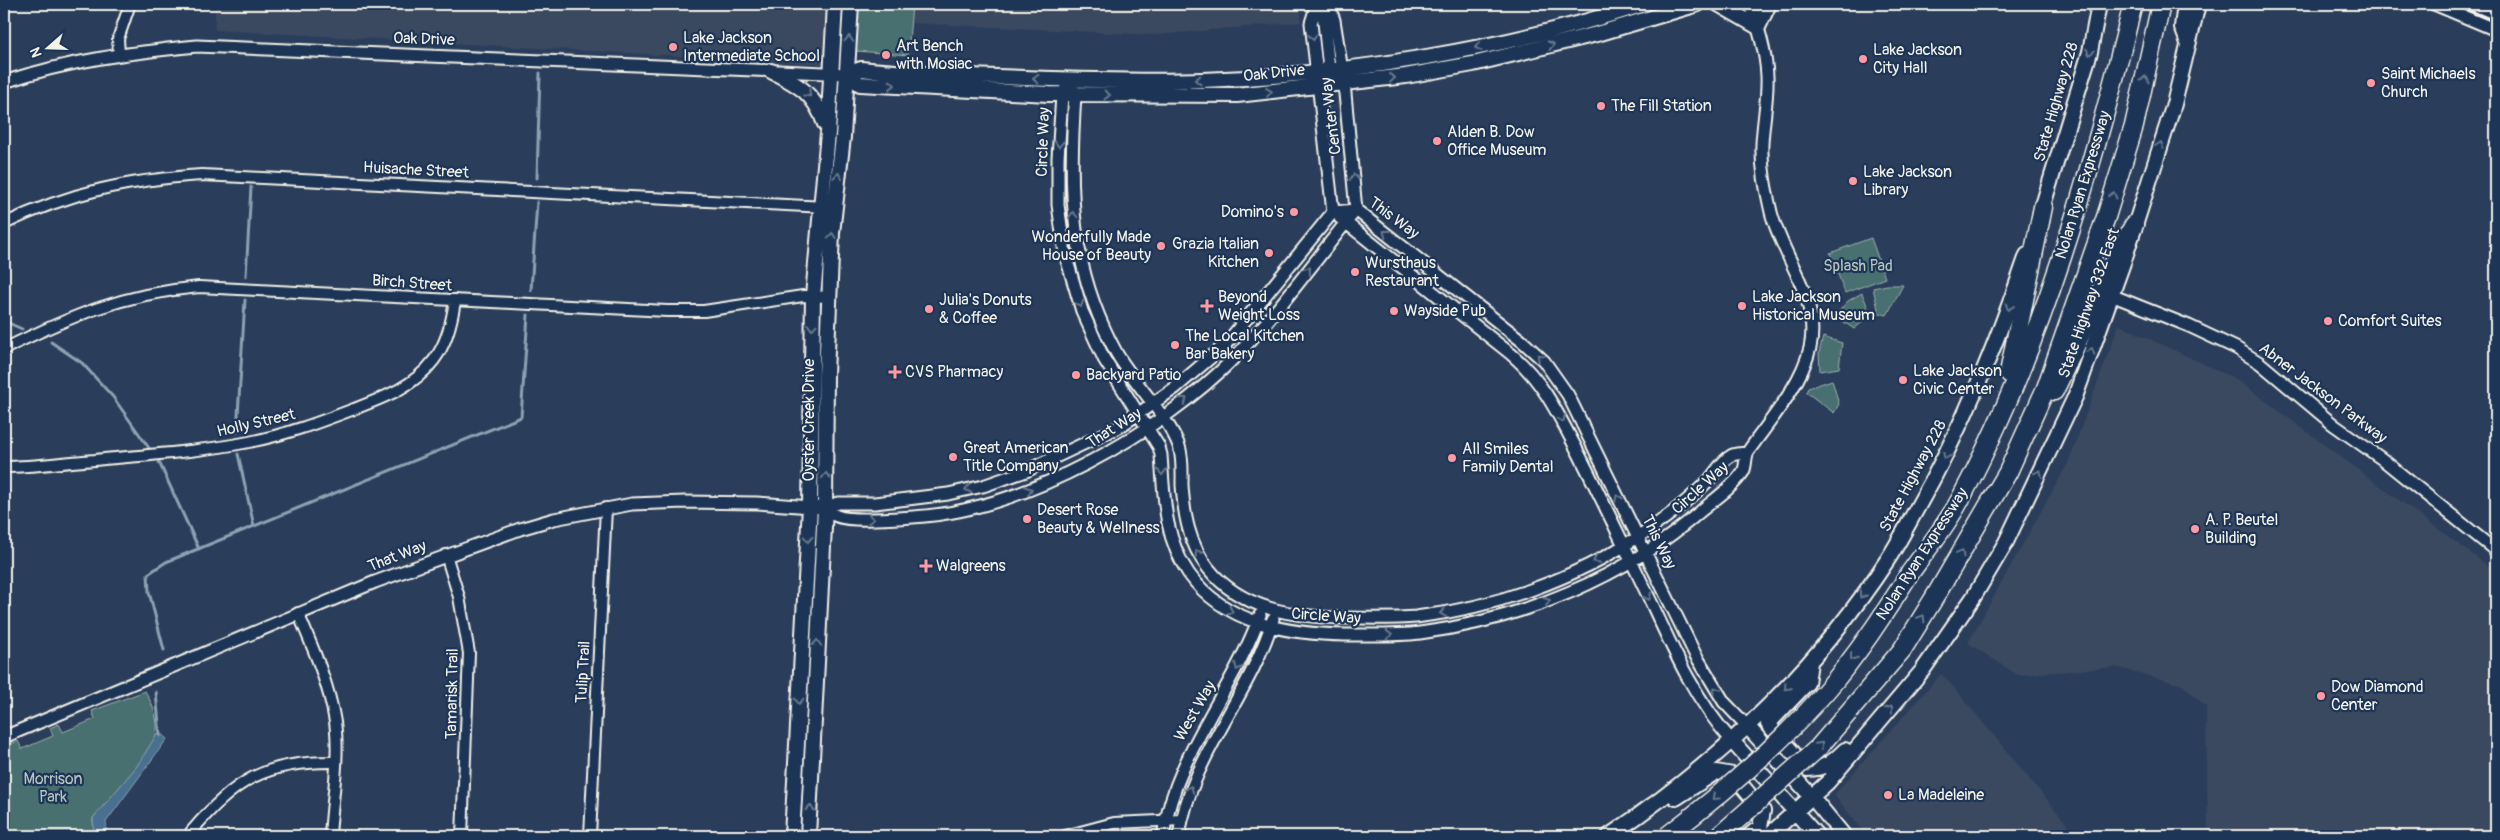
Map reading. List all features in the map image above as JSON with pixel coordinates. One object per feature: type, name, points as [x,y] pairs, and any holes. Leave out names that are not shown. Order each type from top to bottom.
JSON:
[{"type":"highway","name":"Nolan Ryan Expressway","points":[[1667,836],[1699,812],[1783,735],[1826,691],[1865,642],[1960,500],[2000,416],[2029,347],[2073,222],[2103,121],[2133,4]]},
{"type":"highway","name":"Nolan Ryan Expressway","points":[[1719,836],[1818,748],[1902,650],[2008,472],[2046,388],[2106,217],[2134,126],[2161,4]]},
{"type":"highway","points":[[2000,416],[2043,206]]},
{"type":"highway","points":[[2008,472],[2045,410],[2084,330],[2116,257],[2134,225]]},
{"type":"main road","name":"Oyster Creek Drive","points":[[792,836],[810,506],[813,296],[828,133],[835,4]]},
{"type":"main road","name":"Oyster Creek Drive","points":[[808,836],[825,508],[829,296],[835,207],[843,137],[851,4]]},
{"type":"main road","name":"Oak Drive","points":[[847,74],[861,70],[1070,80],[1202,80],[1329,69],[1408,60],[1474,48],[1551,30],[1644,4]]},
{"type":"main road","name":"Oak Drive","points":[[847,74],[860,84],[1068,95],[1238,95],[1406,76],[1474,64],[1597,34],[1698,4]]},
{"type":"main road","points":[[1718,4],[1758,27],[1769,4]]},
{"type":"main road","name":"State Highway 228","points":[[1609,836],[1662,800],[1748,727],[1810,662],[1888,559],[1946,458],[1997,342],[2043,206],[2090,52],[2099,4]]},
{"type":"main road","points":[[2186,4],[2182,27],[2188,43]]},
{"type":"main road","name":"State Highway 332 East","points":[[1867,739],[1934,655],[1973,598],[2006,542],[2075,397],[2124,260],[2174,104],[2198,4]]},
{"type":"main road","points":[[770,71],[798,84],[815,101],[828,133]]},
{"type":"main road","points":[[1810,662],[1807,683],[1768,724],[1807,769],[1820,769],[1832,763],[1854,741],[1867,739]]},
{"type":"main road","name":"This Way","points":[[1748,727],[1812,797],[1844,836]]},
{"type":"main road","points":[[1768,836],[1812,797],[1867,739]]},
{"type":"main road","name":"This Way","points":[[1732,741],[1817,836]]},
{"type":"main road","points":[[1662,800],[1673,800],[1716,772],[1733,776],[1763,811],[1760,827],[1749,836]]},
{"type":"street","points":[[119,53],[118,39],[130,4]]},
{"type":"street","name":"Center Way","points":[[1317,4],[1312,23],[1329,69],[1344,83],[1356,210]]},
{"type":"street","points":[[1322,4],[1329,69]]},
{"type":"street","name":"Center Way","points":[[1328,4],[1334,20],[1329,69],[1318,86],[1333,212]]},
{"type":"street","name":"Circle Way","points":[[1070,80],[1058,206],[1064,254],[1088,326],[1113,375],[1147,427],[1161,455],[1166,519],[1181,560],[1199,586],[1221,606],[1258,622],[1306,634],[1393,635],[1464,626],[1551,600],[1644,552],[1684,525],[1745,470],[1747,453],[1794,384],[1808,355],[1812,329],[1810,308],[1783,248],[1768,196],[1762,146],[1767,79],[1758,27],[1750,4]]},
{"type":"street","points":[[2434,4],[2496,30]]},
{"type":"street","points":[[2468,17],[2473,4],[2496,14]]},
{"type":"street","name":"Oak Drive","points":[[4,82],[78,61],[119,53],[197,46],[847,74]]},
{"type":"street","name":"Circle Way","points":[[1068,95],[1072,205],[1078,251],[1090,290],[1105,328],[1129,373],[1162,417],[1180,448],[1185,516],[1193,544],[1200,558],[1214,575],[1242,598],[1276,610],[1304,617],[1383,619],[1416,617],[1462,609],[1500,599],[1548,583],[1624,546],[1696,492],[1731,455],[1747,453]]},
{"type":"street","name":"Huisache Street","points":[[4,224],[39,207],[102,187],[149,178],[202,175],[835,207]]},
{"type":"street","points":[[1346,222],[1356,210]]},
{"type":"street","name":"This Way","points":[[1333,212],[1356,210],[1522,341],[1546,364],[1568,395],[1700,664],[1724,702],[1748,727]]},
{"type":"street","name":"This Way","points":[[1333,212],[1532,372],[1557,410],[1693,686],[1719,726],[1732,741]]},
{"type":"street","name":"That Way","points":[[4,737],[298,613],[446,555],[520,529],[606,508],[685,502],[825,508],[838,503],[922,498],[983,486],[1026,471],[1093,440],[1139,414],[1226,345],[1333,212]]},
{"type":"street","name":"That Way","points":[[825,508],[837,517],[877,519],[932,516],[966,510],[1031,489],[1100,457],[1162,417],[1209,381],[1235,357],[1273,314],[1346,222]]},
{"type":"street","name":"Birch Street","points":[[4,349],[61,321],[97,307],[169,290],[199,287],[704,311],[813,296],[829,296]]},
{"type":"street","name":"Abner Jackson Parkway","points":[[2111,295],[2189,326],[2236,348],[2260,363],[2334,425],[2382,459],[2496,550]]},
{"type":"street","name":"Holly Street","points":[[4,467],[198,451],[251,442],[318,423],[388,396],[408,385],[423,372],[434,361],[444,343],[451,325],[455,300]]},
{"type":"street","points":[[922,498],[932,516]]},
{"type":"street","name":"Tulip Trail","points":[[590,836],[606,508]]},
{"type":"street","name":"Tamarisk Trail","points":[[446,555],[460,597],[469,653],[462,836]]},
{"type":"street","name":"West Way","points":[[1164,836],[1166,821],[1184,765],[1198,735],[1232,679],[1258,622],[1263,606]]},
{"type":"street","name":"West Way","points":[[1179,836],[1198,769],[1256,666],[1276,610]]},
{"type":"street","points":[[298,613],[327,689],[335,723],[335,762],[330,836]]},
{"type":"street","points":[[190,832],[218,801],[240,783],[260,773],[309,762],[335,762]]},
{"type":"street","points":[[1184,765],[1198,769]]},
{"type":"street","points":[[1065,836],[1114,823],[1182,820]]},
{"type":"shaded area","name":"Lake Jackson Intermediate School","points":[[215,4],[828,4],[825,64],[215,30]]},
{"type":"shaded area","points":[[912,4],[1301,4],[1301,22],[1155,35],[911,23]]},
{"type":"shaded area","points":[[2119,325],[2236,379],[2496,572],[2496,836],[2208,836],[2206,707],[2183,685],[2116,667],[2018,675],[1968,643],[2068,463]]},
{"type":"shaded area","points":[[1941,674],[2077,836],[1867,836],[1834,795]]},
{"type":"shaded area","points":[[160,733],[167,739],[106,822],[107,836],[94,836],[93,818],[137,766],[157,734]]},
{"type":"green space","points":[[859,4],[912,4],[908,55],[856,51]]},
{"type":"green space","name":"Splash Pad","points":[[1871,238],[1885,278],[1845,293],[1830,253]]},
{"type":"green space","points":[[1887,285],[1903,285],[1887,315],[1879,313],[1873,288]]},
{"type":"green space","points":[[1862,293],[1871,315],[1854,329],[1835,316],[1848,301]]},
{"type":"green space","points":[[1823,337],[1842,343],[1839,368],[1820,371],[1819,353]]},
{"type":"green space","points":[[1832,380],[1839,404],[1834,413],[1806,392],[1808,388]]},
{"type":"green space","name":"Morrison Park","points":[[145,691],[156,718],[156,735],[152,745],[137,767],[93,818],[94,836],[4,836],[4,747],[18,741],[22,749],[53,736],[50,728],[59,724],[63,732],[95,719],[92,711]]},
{"type":"waterway","points":[[537,178],[540,73]]},
{"type":"waterway","points":[[246,276],[251,187]]},
{"type":"waterway","points":[[531,290],[537,202]]},
{"type":"waterway","points":[[237,432],[245,300]]},
{"type":"waterway","points":[[164,650],[149,592],[148,574],[166,562],[521,417],[528,315]]},
{"type":"waterway","points":[[4,321],[22,329]]},
{"type":"waterway","points":[[51,342],[82,363],[113,397],[149,448]]},
{"type":"waterway","points":[[238,454],[254,526]]},
{"type":"waterway","points":[[159,462],[199,549]]},
{"type":"waterway","points":[[156,692],[160,736]]},
{"type":"place","name":"Lake Jackson Intermediate School","points":[[673,47]]},
{"type":"place","name":"Art Bench with Mosiac","points":[[886,55]]},
{"type":"place","name":"Lake Jackson City Hall","points":[[1863,59]]},
{"type":"place","name":"Saint Michaels Church","points":[[2371,83]]},
{"type":"place","name":"The Fill Station","points":[[1601,106]]},
{"type":"place","name":"Alden B. Dow Office Museum","points":[[1437,141]]},
{"type":"place","name":"Lake Jackson Library","points":[[1853,181]]},
{"type":"place","name":"Domino's","points":[[1294,212]]},
{"type":"place","name":"Wonderfully Made House of Beauty","points":[[1161,246]]},
{"type":"place","name":"Grazia Italian Kitchen","points":[[1269,253]]},
{"type":"place","name":"Wursthaus Restaurant","points":[[1355,272]]},
{"type":"place","name":"Beyond Weight Loss","points":[[1207,306]]},
{"type":"place","name":"Lake Jackson Historical Museum","points":[[1742,306]]},
{"type":"place","name":"Julia's Donuts & Coffee","points":[[929,309]]},
{"type":"place","name":"Wayside Pub","points":[[1394,311]]},
{"type":"place","name":"Comfort Suites","points":[[2328,321]]},
{"type":"place","name":"The Local Kitchen Bar Bakery","points":[[1175,345]]},
{"type":"place","name":"CVS Pharmacy","points":[[895,372]]},
{"type":"place","name":"Backyard Patio","points":[[1076,375]]},
{"type":"place","name":"Lake Jackson Civic Center","points":[[1903,380]]},
{"type":"place","name":"Great American Title Company","points":[[953,457]]},
{"type":"place","name":"All Smiles Family Dental","points":[[1452,458]]},
{"type":"place","name":"Desert Rose Beauty & Wellness","points":[[1027,519]]},
{"type":"place","name":"A. P. Beutel Building","points":[[2195,529]]},
{"type":"place","name":"Walgreens","points":[[926,566]]},
{"type":"place","name":"Dow Diamond Center","points":[[2321,696]]},
{"type":"place","name":"La Madeleine","points":[[1888,795]]}]
